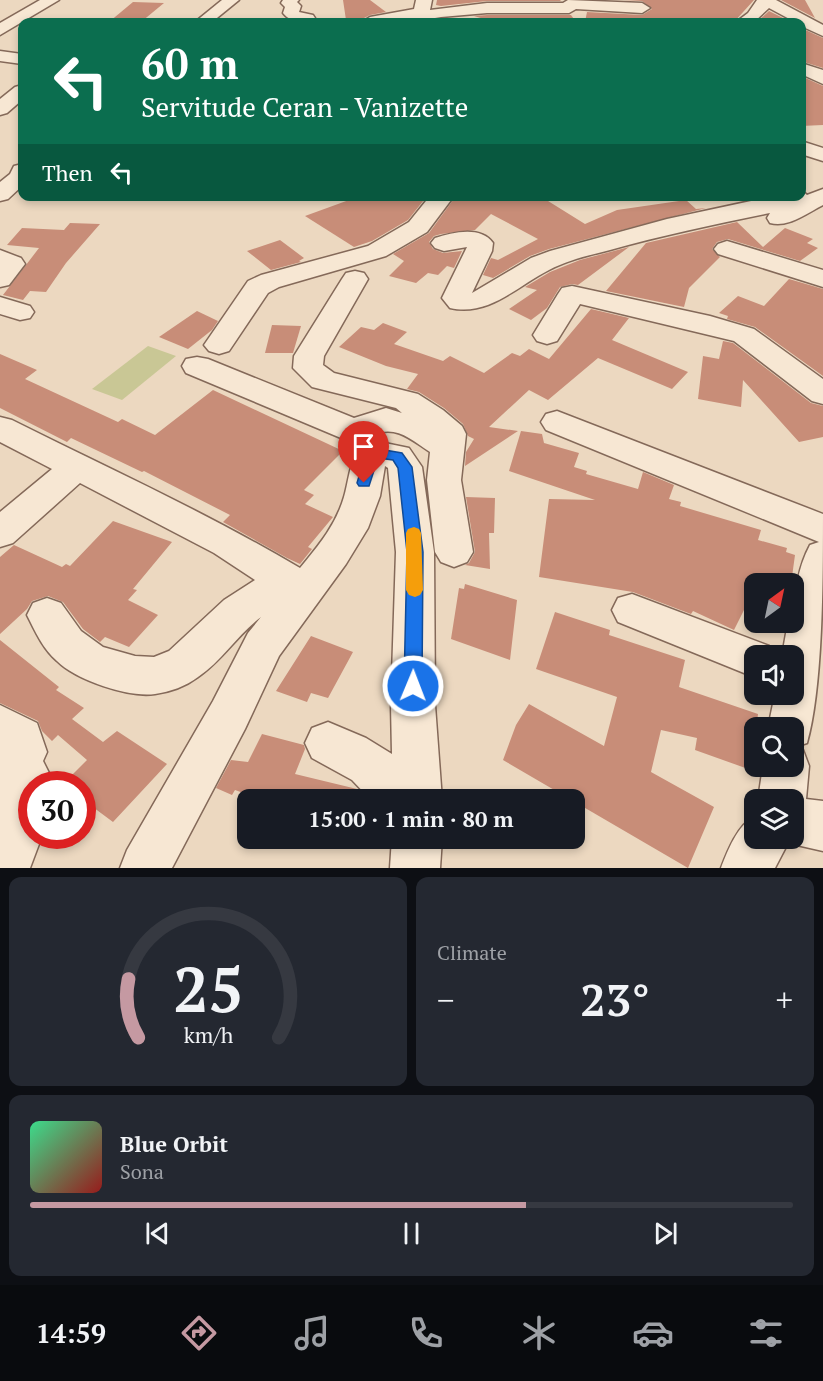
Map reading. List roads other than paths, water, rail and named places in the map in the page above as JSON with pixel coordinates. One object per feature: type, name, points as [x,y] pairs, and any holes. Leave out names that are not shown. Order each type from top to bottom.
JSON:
[{"type":"street","points":[[20,18],[51,0]]},
{"type":"street","points":[[208,18],[231,0]]},
{"type":"street","points":[[392,18],[419,13],[422,11],[424,0]]},
{"type":"street","points":[[751,18],[766,2],[765,0],[781,15]]},
{"type":"street","points":[[427,18],[433,13],[470,5],[646,13],[634,18]]},
{"type":"street","points":[[279,18],[298,7]]},
{"type":"street","points":[[0,30],[18,19]]},
{"type":"street","points":[[806,25],[823,32]]},
{"type":"street","points":[[806,69],[815,72],[823,79]]},
{"type":"street","points":[[0,108],[18,94]]},
{"type":"street","points":[[806,149],[823,155]]},
{"type":"street","points":[[0,164],[18,166]]},
{"type":"street","points":[[0,194],[18,179]]},
{"type":"street","points":[[806,190],[823,188]]},
{"type":"street","points":[[772,221],[823,196]]},
{"type":"street","points":[[417,789],[413,705],[415,552],[405,467],[397,456],[363,441],[208,355],[258,286],[377,251],[418,227],[439,201]]},
{"type":"street","points":[[444,243],[469,239],[480,243],[472,287],[456,298],[460,302],[468,303],[505,286],[540,264],[559,256],[667,226],[770,206],[783,201]]},
{"type":"street","points":[[727,249],[823,279]]},
{"type":"street","points":[[0,258],[12,264],[0,279]]},
{"type":"street","points":[[355,279],[309,356],[308,369],[323,380],[407,402],[432,417],[450,434],[444,480],[454,552]]},
{"type":"street","points":[[547,335],[572,294],[710,325],[744,335],[823,394]]},
{"type":"street","points":[[363,441],[386,419],[412,426],[447,447]]},
{"type":"street","points":[[557,422],[823,529]]},
{"type":"street","points":[[0,428],[71,462],[226,543],[296,585]]},
{"type":"street","points":[[145,868],[229,715],[263,645],[296,585],[350,528],[362,496],[366,470],[363,441]]},
{"type":"street","points":[[0,512],[71,462]]},
{"type":"street","points":[[0,533],[71,462]]},
{"type":"street","points":[[803,645],[823,555]]},
{"type":"street","points":[[46,615],[65,644],[88,661],[124,673],[151,676],[172,672],[187,662],[239,611],[263,594],[296,585]]},
{"type":"street","points":[[632,610],[744,655]]},
{"type":"street","points":[[328,743],[372,764],[393,789]]},
{"type":"street","points":[[4,758],[28,779],[25,815],[5,868]]},
{"type":"street","points":[[804,823],[823,826]]},
{"type":"street","points":[[746,868],[758,849]]}]
